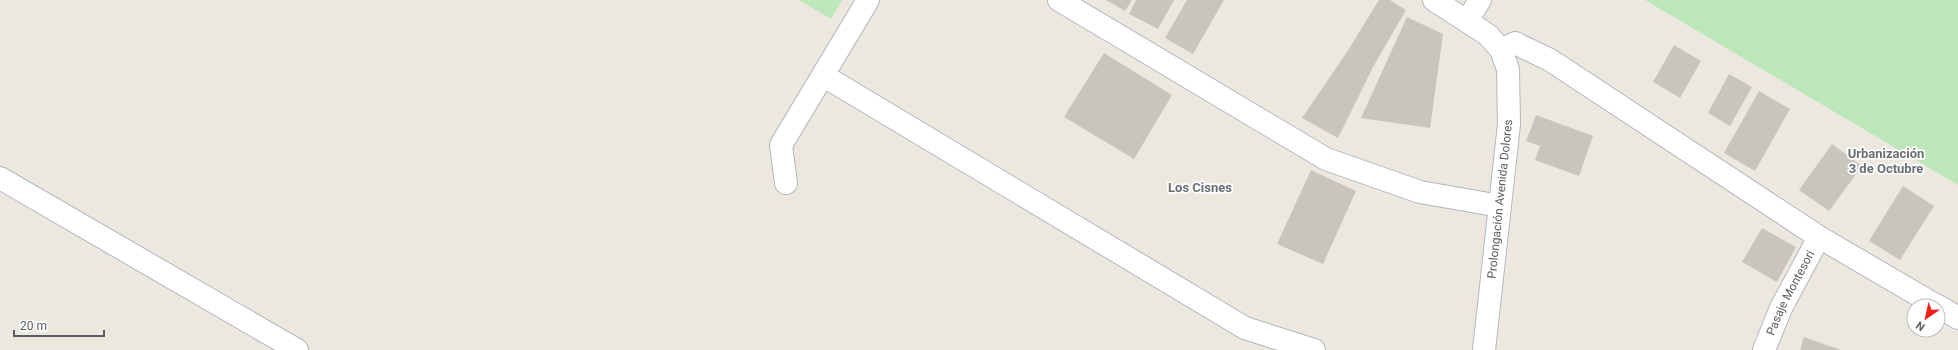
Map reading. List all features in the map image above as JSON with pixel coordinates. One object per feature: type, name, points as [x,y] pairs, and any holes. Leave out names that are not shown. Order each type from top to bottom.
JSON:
[{"type":"street","points":[[786,183],[781,145],[824,76],[868,0]]},
{"type":"street","points":[[1059,0],[1326,159],[1420,192],[1500,206]]},
{"type":"street","name":"Prolongación Avenida Dolores","points":[[1434,0],[1488,35],[1500,50],[1508,69],[1510,93],[1509,124],[1484,350]]},
{"type":"street","points":[[1467,21],[1480,0]]},
{"type":"street","points":[[1500,50],[1515,43],[1550,60],[1819,237],[1924,298]]},
{"type":"street","points":[[824,76],[1245,328],[1314,350]]},
{"type":"street","points":[[0,178],[297,350]]},
{"type":"street","name":"Pasaje Montesori","points":[[1764,350],[1780,308],[1819,237]]},
{"type":"street","points":[[1946,311],[1958,318]]},
{"type":"green space","points":[[799,0],[842,0],[831,19]]},
{"type":"green space","points":[[1645,0],[1958,0],[1958,185]]},
{"type":"building","points":[[1106,0],[1132,0],[1125,11]]},
{"type":"building","points":[[1136,0],[1174,0],[1158,29],[1129,14]]},
{"type":"building","points":[[1187,0],[1224,0],[1193,54],[1165,38]]},
{"type":"building","points":[[1379,0],[1390,0],[1406,10],[1373,67],[1338,138],[1302,118],[1347,52]]},
{"type":"building","points":[[1407,17],[1443,34],[1430,128],[1361,118]]},
{"type":"building","points":[[1674,45],[1701,61],[1680,98],[1653,82]]},
{"type":"building","points":[[1104,53],[1172,95],[1134,159],[1064,117]]},
{"type":"building","points":[[1729,74],[1752,87],[1730,126],[1708,113]]},
{"type":"building","points":[[1759,91],[1790,109],[1755,171],[1724,153]]},
{"type":"building","points":[[1536,115],[1593,136],[1579,176],[1535,160],[1540,146],[1526,141]]},
{"type":"building","points":[[1832,144],[1862,166],[1829,211],[1799,190]]},
{"type":"building","points":[[1311,170],[1356,191],[1323,264],[1277,244]]},
{"type":"building","points":[[1903,186],[1934,206],[1900,260],[1869,241]]},
{"type":"building","points":[[1762,228],[1796,247],[1777,282],[1742,262]]},
{"type":"building","points":[[1804,337],[1841,350],[1800,350]]},
{"type":"district","name":"Urbanización 3 de Octubre","points":[[1886,160]]},
{"type":"district","name":"Los Cisnes","points":[[1200,187]]}]
